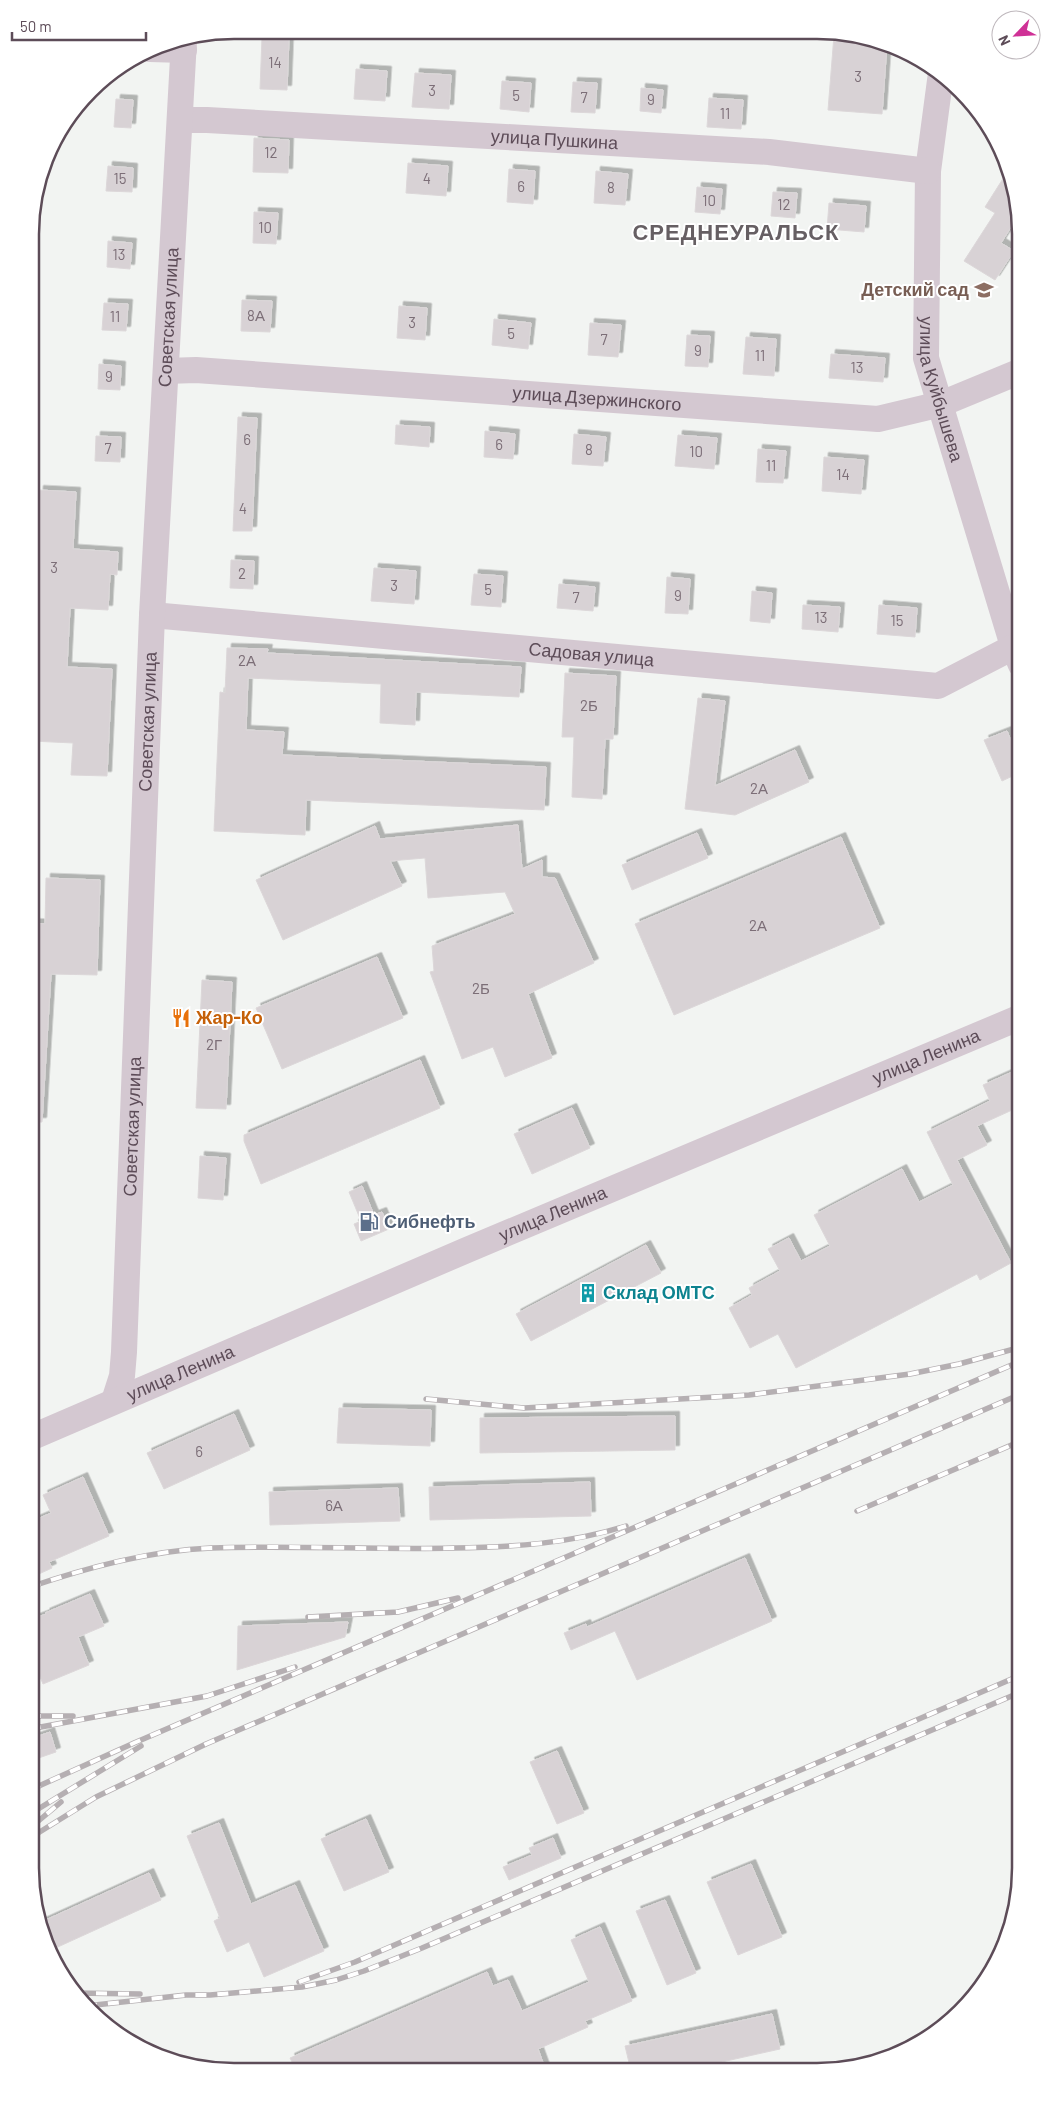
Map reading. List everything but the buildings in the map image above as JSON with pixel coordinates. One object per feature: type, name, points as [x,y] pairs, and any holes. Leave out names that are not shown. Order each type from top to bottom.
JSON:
[{"type":"street","name":"Советская улица","points":[[114,1402],[122,1376],[124,1352],[152,615],[184,45]]},
{"type":"street","name":"улица Куйбышева","points":[[940,82],[928,171],[926,358],[1012,632]]},
{"type":"street","name":"улица Пушкина","points":[[180,120],[217,120],[769,152],[928,171]]},
{"type":"street","name":"улица Дзержинского","points":[[166,371],[196,370],[878,419],[941,404],[1012,375]]},
{"type":"street","name":"Садовая улица","points":[[152,615],[938,686],[1012,654]]},
{"type":"street","name":"улица Ленина","points":[[39,1434],[467,1250],[1012,1021]]},
{"type":"railway","points":[[426,1399],[524,1408],[749,1395],[910,1374],[959,1364],[1012,1349]]},
{"type":"railway","points":[[39,1786],[134,1743],[1012,1365]]},
{"type":"railway","points":[[39,1832],[96,1797],[206,1744],[1012,1398]]},
{"type":"railway","points":[[857,1511],[1012,1445]]},
{"type":"railway","points":[[39,1584],[119,1561],[188,1550],[241,1547],[497,1547],[562,1541],[626,1526]]},
{"type":"railway","points":[[308,1617],[398,1612],[458,1598]]},
{"type":"railway","points":[[39,1727],[207,1696],[295,1667]]},
{"type":"railway","points":[[299,1982],[355,1962],[1012,1679]]},
{"type":"railway","points":[[95,2005],[186,1995],[210,1995],[302,1987],[336,1980],[364,1971],[1012,1696]]},
{"type":"railway","points":[[39,1716],[73,1716]]},
{"type":"railway","points":[[39,1808],[141,1746]]},
{"type":"railway","points":[[39,1820],[61,1802]]},
{"type":"railway","points":[[84,1993],[140,1994]]},
{"type":"place","name":"Детский сад","points":[[984,290]]},
{"type":"place","name":"Жар-Ко","points":[[181,1018]]},
{"type":"place","name":"Сибнефть","points":[[369,1222]]},
{"type":"place","name":"Склад ОМТС","points":[[588,1293]]},
{"type":"district","name":"СРЕДНЕУРАЛЬСК","points":[[736,232]]}]
